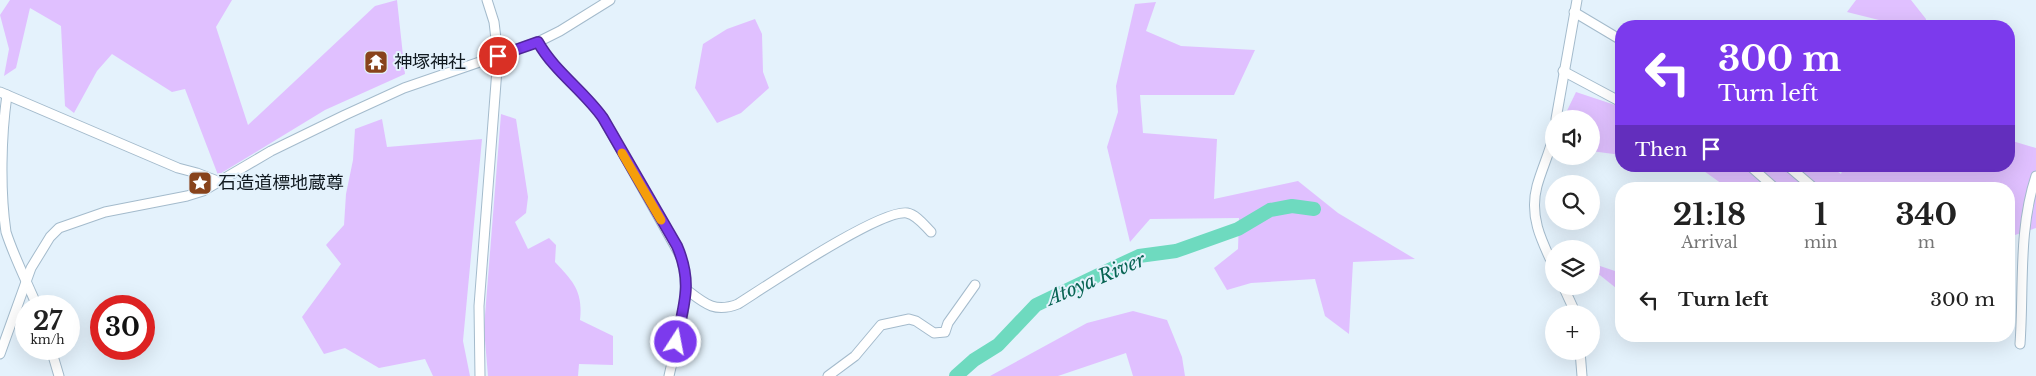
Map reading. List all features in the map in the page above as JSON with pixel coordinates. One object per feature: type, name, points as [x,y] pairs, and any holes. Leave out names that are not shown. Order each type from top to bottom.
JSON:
[{"type":"street","points":[[480,376],[479,306],[498,56],[494,22],[487,0]]},
{"type":"street","points":[[0,354],[27,280],[40,251],[59,228],[105,212],[196,193],[220,182],[271,151],[362,107],[404,88],[538,42],[560,31],[610,0]]},
{"type":"street","points":[[1558,110],[1576,0]]},
{"type":"street","points":[[1574,12],[1615,36]]},
{"type":"street","points":[[538,42],[545,54],[591,101],[603,118],[677,246],[685,268],[687,290],[670,376]]},
{"type":"street","points":[[1564,71],[1615,99]]},
{"type":"street","points":[[33,295],[10,242],[0,204],[4,93],[178,168],[198,173],[220,182]]},
{"type":"street","points":[[1545,246],[1535,223],[1537,187],[1546,165]]},
{"type":"street","points":[[1757,172],[1768,182]]},
{"type":"street","points":[[1795,172],[1807,182]]},
{"type":"street","points":[[2020,344],[2025,224],[2029,196],[2036,176]]},
{"type":"street","points":[[687,290],[707,304],[718,309],[726,308],[738,304],[805,261],[886,218],[907,214],[921,221],[930,232]]},
{"type":"street","points":[[0,245],[10,242]]},
{"type":"street","points":[[828,376],[855,356],[881,325],[909,319],[916,321],[934,333],[945,332],[948,323],[975,285]]},
{"type":"street","points":[[54,360],[59,376]]},
{"type":"street","points":[[1581,360],[1583,376]]},
{"type":"shaded area","points":[[10,0],[232,0],[216,27],[248,125],[375,6],[397,0],[405,74],[325,110],[218,175],[185,89],[172,92],[112,54],[97,71],[74,113],[65,106],[61,26],[30,8],[16,68],[4,76],[9,49],[0,15]]},
{"type":"shaded area","points":[[1856,0],[1911,0],[1926,20],[1879,20],[1847,12]]},
{"type":"shaded area","points":[[1156,2],[1146,31],[1181,46],[1255,50],[1234,95],[1140,95],[1143,133],[1217,139],[1214,199],[1298,181],[1338,213],[1415,259],[1353,262],[1349,334],[1325,316],[1315,279],[1251,283],[1227,290],[1214,268],[1238,249],[1239,218],[1150,219],[1130,242],[1107,147],[1118,112],[1116,86],[1135,4]]},
{"type":"shaded area","points":[[755,19],[762,34],[763,72],[769,88],[741,113],[717,123],[695,88],[703,44],[727,29]]},
{"type":"shaded area","points":[[1576,92],[1615,105],[1615,154],[1600,152],[1600,110],[1567,110]]},
{"type":"shaded area","points":[[501,114],[516,119],[528,197],[526,213],[515,222],[528,249],[549,238],[556,245],[555,262],[576,288],[581,310],[580,320],[613,336],[613,365],[579,364],[578,376],[488,376],[484,328]]},
{"type":"shaded area","points":[[382,119],[387,147],[482,139],[463,341],[470,376],[433,376],[425,359],[379,368],[345,348],[324,354],[302,317],[341,264],[326,245],[344,225],[346,194],[353,160],[355,129]]},
{"type":"shaded area","points":[[2015,142],[2036,148],[2036,228],[2015,235],[2015,182],[1719,182],[1705,172],[1838,172],[1841,174],[1842,172],[2015,172]]},
{"type":"shaded area","points":[[1600,266],[1615,271],[1615,287],[1600,275]]},
{"type":"shaded area","points":[[1133,311],[1167,320],[1182,357],[1185,376],[1133,376],[1126,353],[1058,376],[990,376],[1087,323]]},
{"type":"waterway","name":"Atoya River","points":[[956,376],[974,360],[998,345],[1036,305],[1139,256],[1176,251],[1238,229],[1270,210],[1292,206],[1314,209]]},
{"type":"slow traffic","points":[[622,153],[661,220]]},
{"type":"place","name":"神塚神社","points":[[376,62]]},
{"type":"place","name":"石造道標地蔵尊","points":[[200,183]]},
{"type":"route","points":[[498,56],[538,42],[545,54],[591,101],[603,118],[682,257],[687,290],[676,342]]}]
